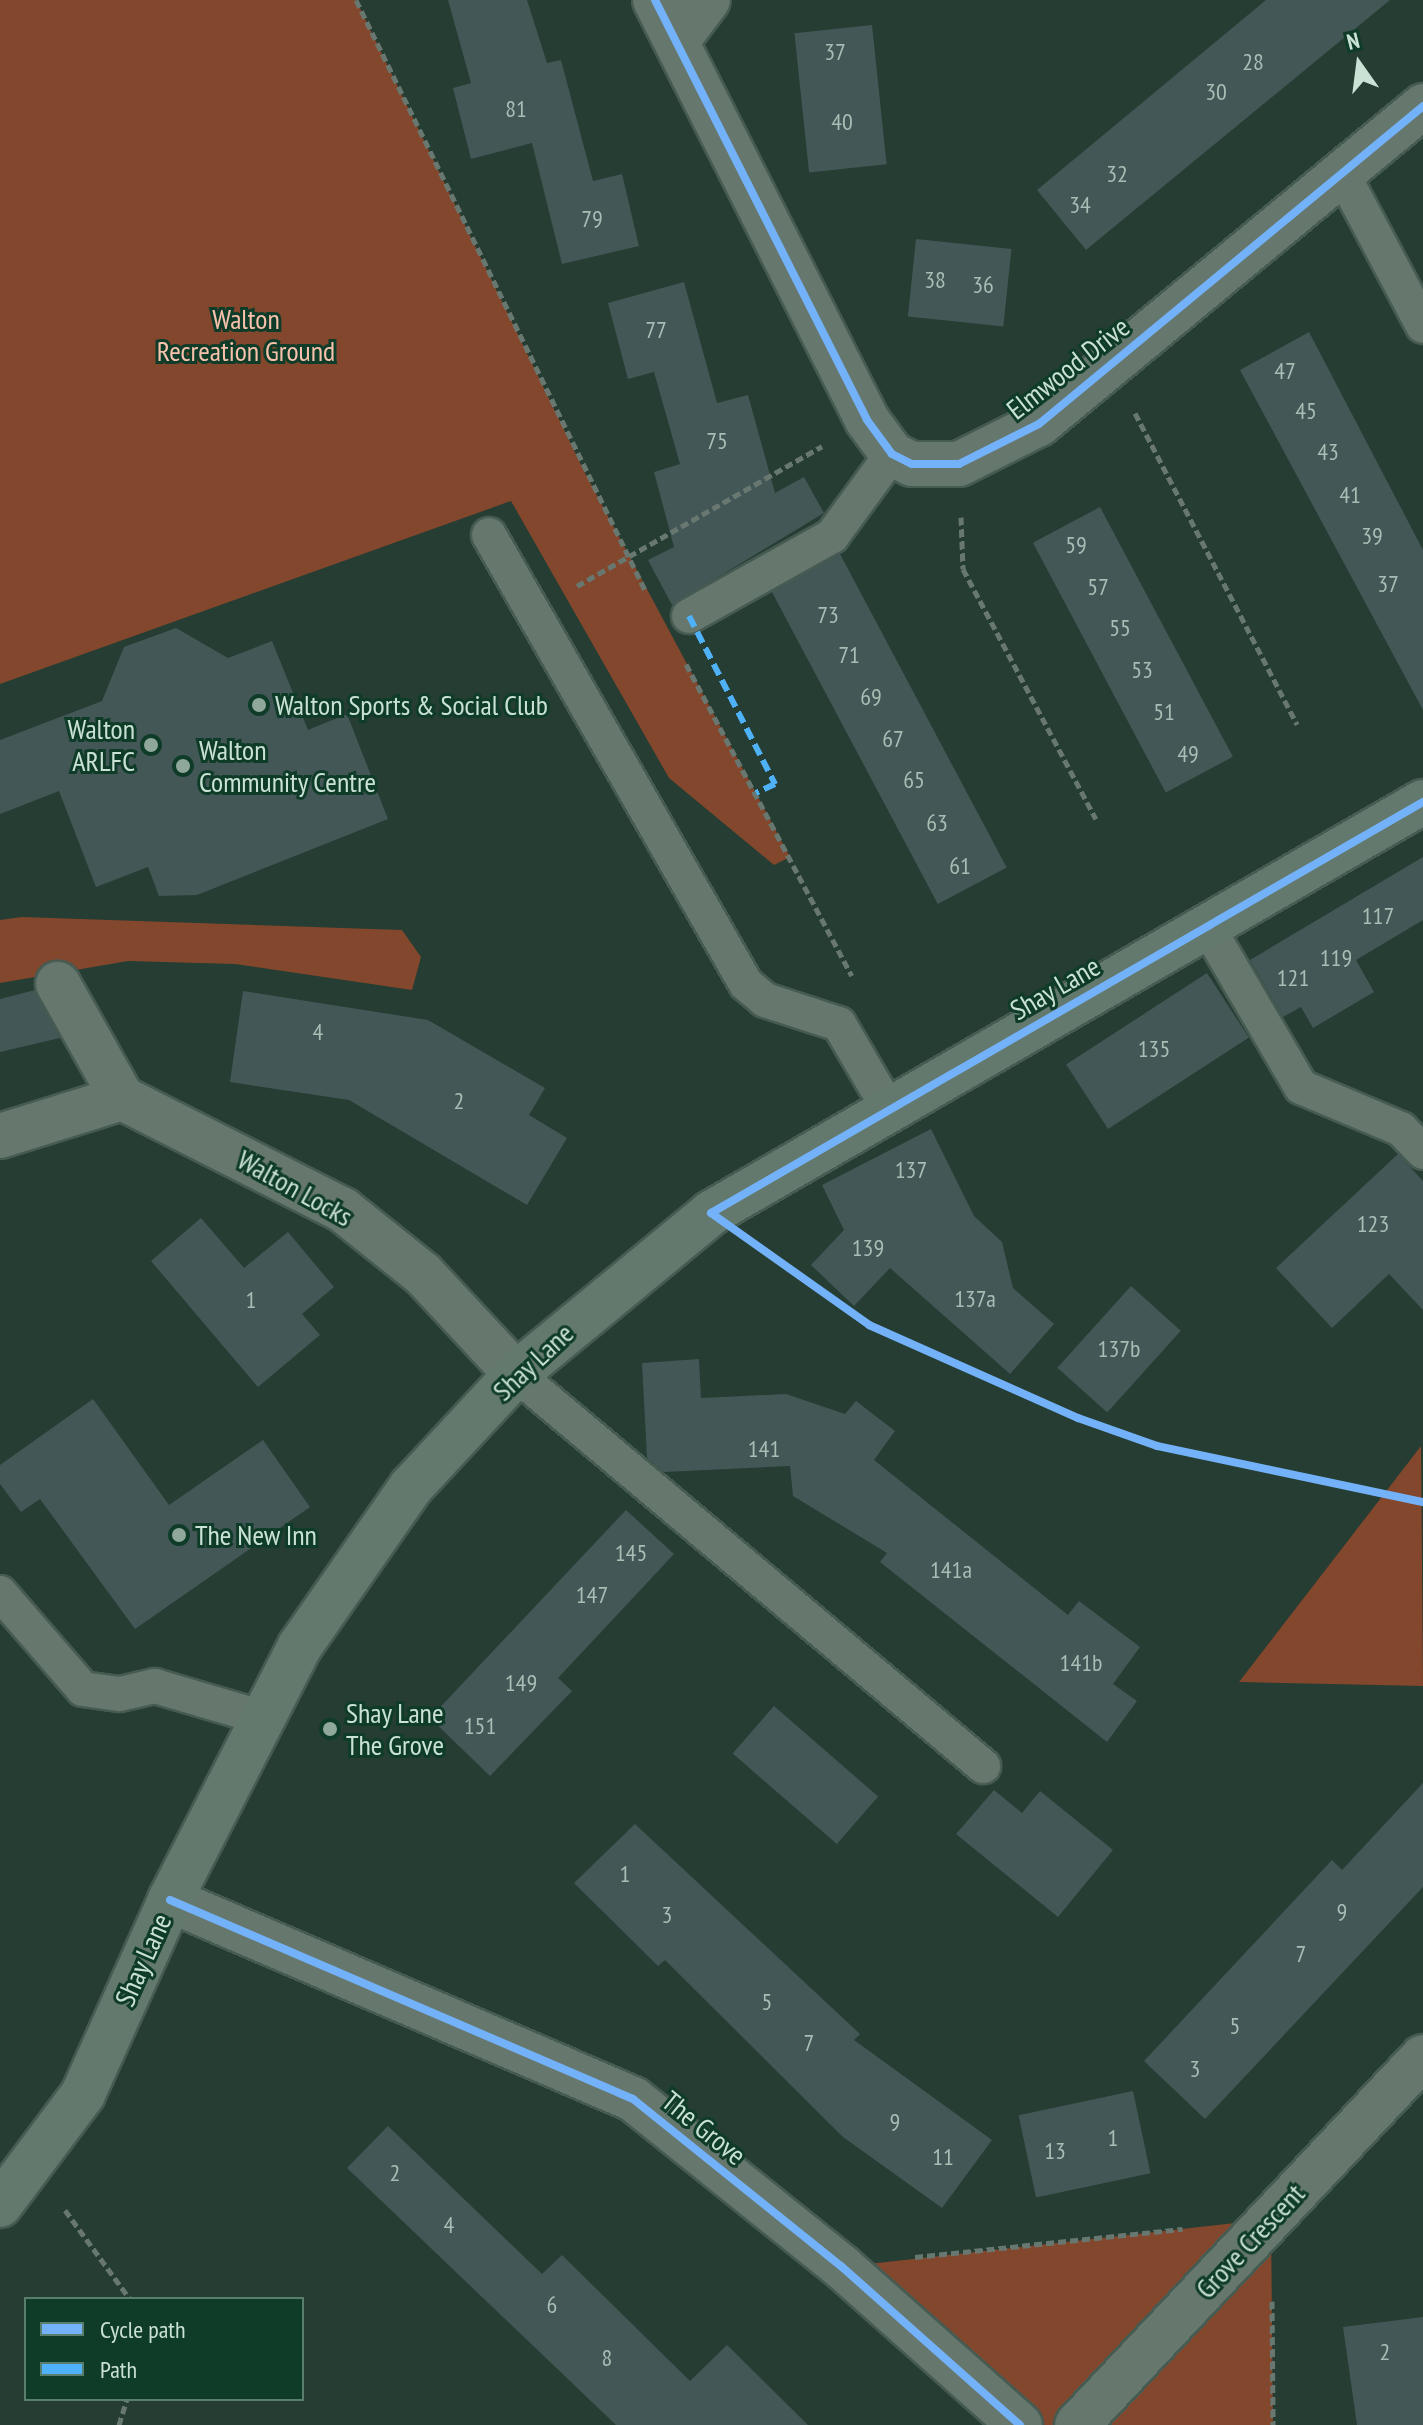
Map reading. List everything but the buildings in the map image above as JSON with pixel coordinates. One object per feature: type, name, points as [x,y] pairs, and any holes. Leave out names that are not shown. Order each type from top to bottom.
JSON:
[{"type":"main road","name":"Shay Lane","points":[[0,2205],[33,2167],[83,2094],[170,1900],[300,1646],[374,1535],[516,1374],[711,1213],[888,1108],[1423,802]]},
{"type":"street","points":[[655,0],[880,437]]},
{"type":"street","points":[[677,41],[708,0]]},
{"type":"street","name":"Elmwood Drive","points":[[880,437],[912,464],[959,464],[1039,424],[1423,106]]},
{"type":"street","points":[[0,1136],[122,1098],[58,984]]},
{"type":"street","name":"Walton Locks","points":[[122,1098],[343,1210],[423,1274],[516,1374]]},
{"type":"street","name":"The Grove","points":[[170,1900],[633,2099],[842,2267],[1020,2425]]},
{"type":"street","name":"Grove Crescent","points":[[1077,2425],[1423,2057]]},
{"type":"lane","points":[[1342,173],[1423,326]]},
{"type":"lane","points":[[689,616],[832,536],[880,437]]},
{"type":"lane","points":[[489,535],[746,984],[765,1000],[839,1024],[888,1108]]},
{"type":"lane","points":[[1207,926],[1301,1087],[1401,1129],[1423,1152]]},
{"type":"lane","points":[[516,1374],[983,1766]]},
{"type":"lane","points":[[0,1593],[83,1689],[120,1694],[155,1686],[264,1718]]},
{"type":"path","points":[[356,0],[650,599]]},
{"type":"path","points":[[1110,366],[1297,724]]},
{"type":"path","points":[[532,610],[628,558],[880,437]]},
{"type":"path","points":[[959,464],[963,569],[1096,819]]},
{"type":"path","points":[[681,655],[856,984]]},
{"type":"path","points":[[33,2167],[129,2297]]},
{"type":"path","points":[[842,2267],[1271,2219],[1273,2425]]},
{"type":"path","points":[[119,2425],[126,2401]]},
{"type":"green space","name":"Walton Recreation Ground","points":[[0,0],[356,0],[585,473],[790,857],[774,865],[669,778],[511,501],[0,684]]},
{"type":"green space","points":[[22,917],[402,930],[421,957],[412,990],[235,964],[128,961],[0,983],[0,920]]},
{"type":"green space","points":[[1421,1446],[1423,1686],[1239,1682]]},
{"type":"green space","points":[[1271,2219],[1273,2425],[1020,2425],[842,2267]]},
{"type":"marked path","points":[[689,616],[775,784],[756,793]]},
{"type":"cycle path","points":[[655,0],[867,420],[892,454],[912,464],[959,464],[1039,424],[1423,106]]},
{"type":"cycle path","points":[[1423,802],[711,1213],[869,1325],[1078,1418],[1157,1446],[1423,1502]]},
{"type":"cycle path","points":[[170,1900],[633,2099],[842,2267],[1020,2425]]},
{"type":"place","name":"Walton Sports & Social Club","points":[[259,705]]},
{"type":"place","name":"Walton ARLFC","points":[[151,745]]},
{"type":"place","name":"Walton Community Centre","points":[[183,766]]},
{"type":"place","name":"The New Inn","points":[[179,1535]]},
{"type":"place","name":"Shay Lane The Grove","points":[[330,1729]]}]
